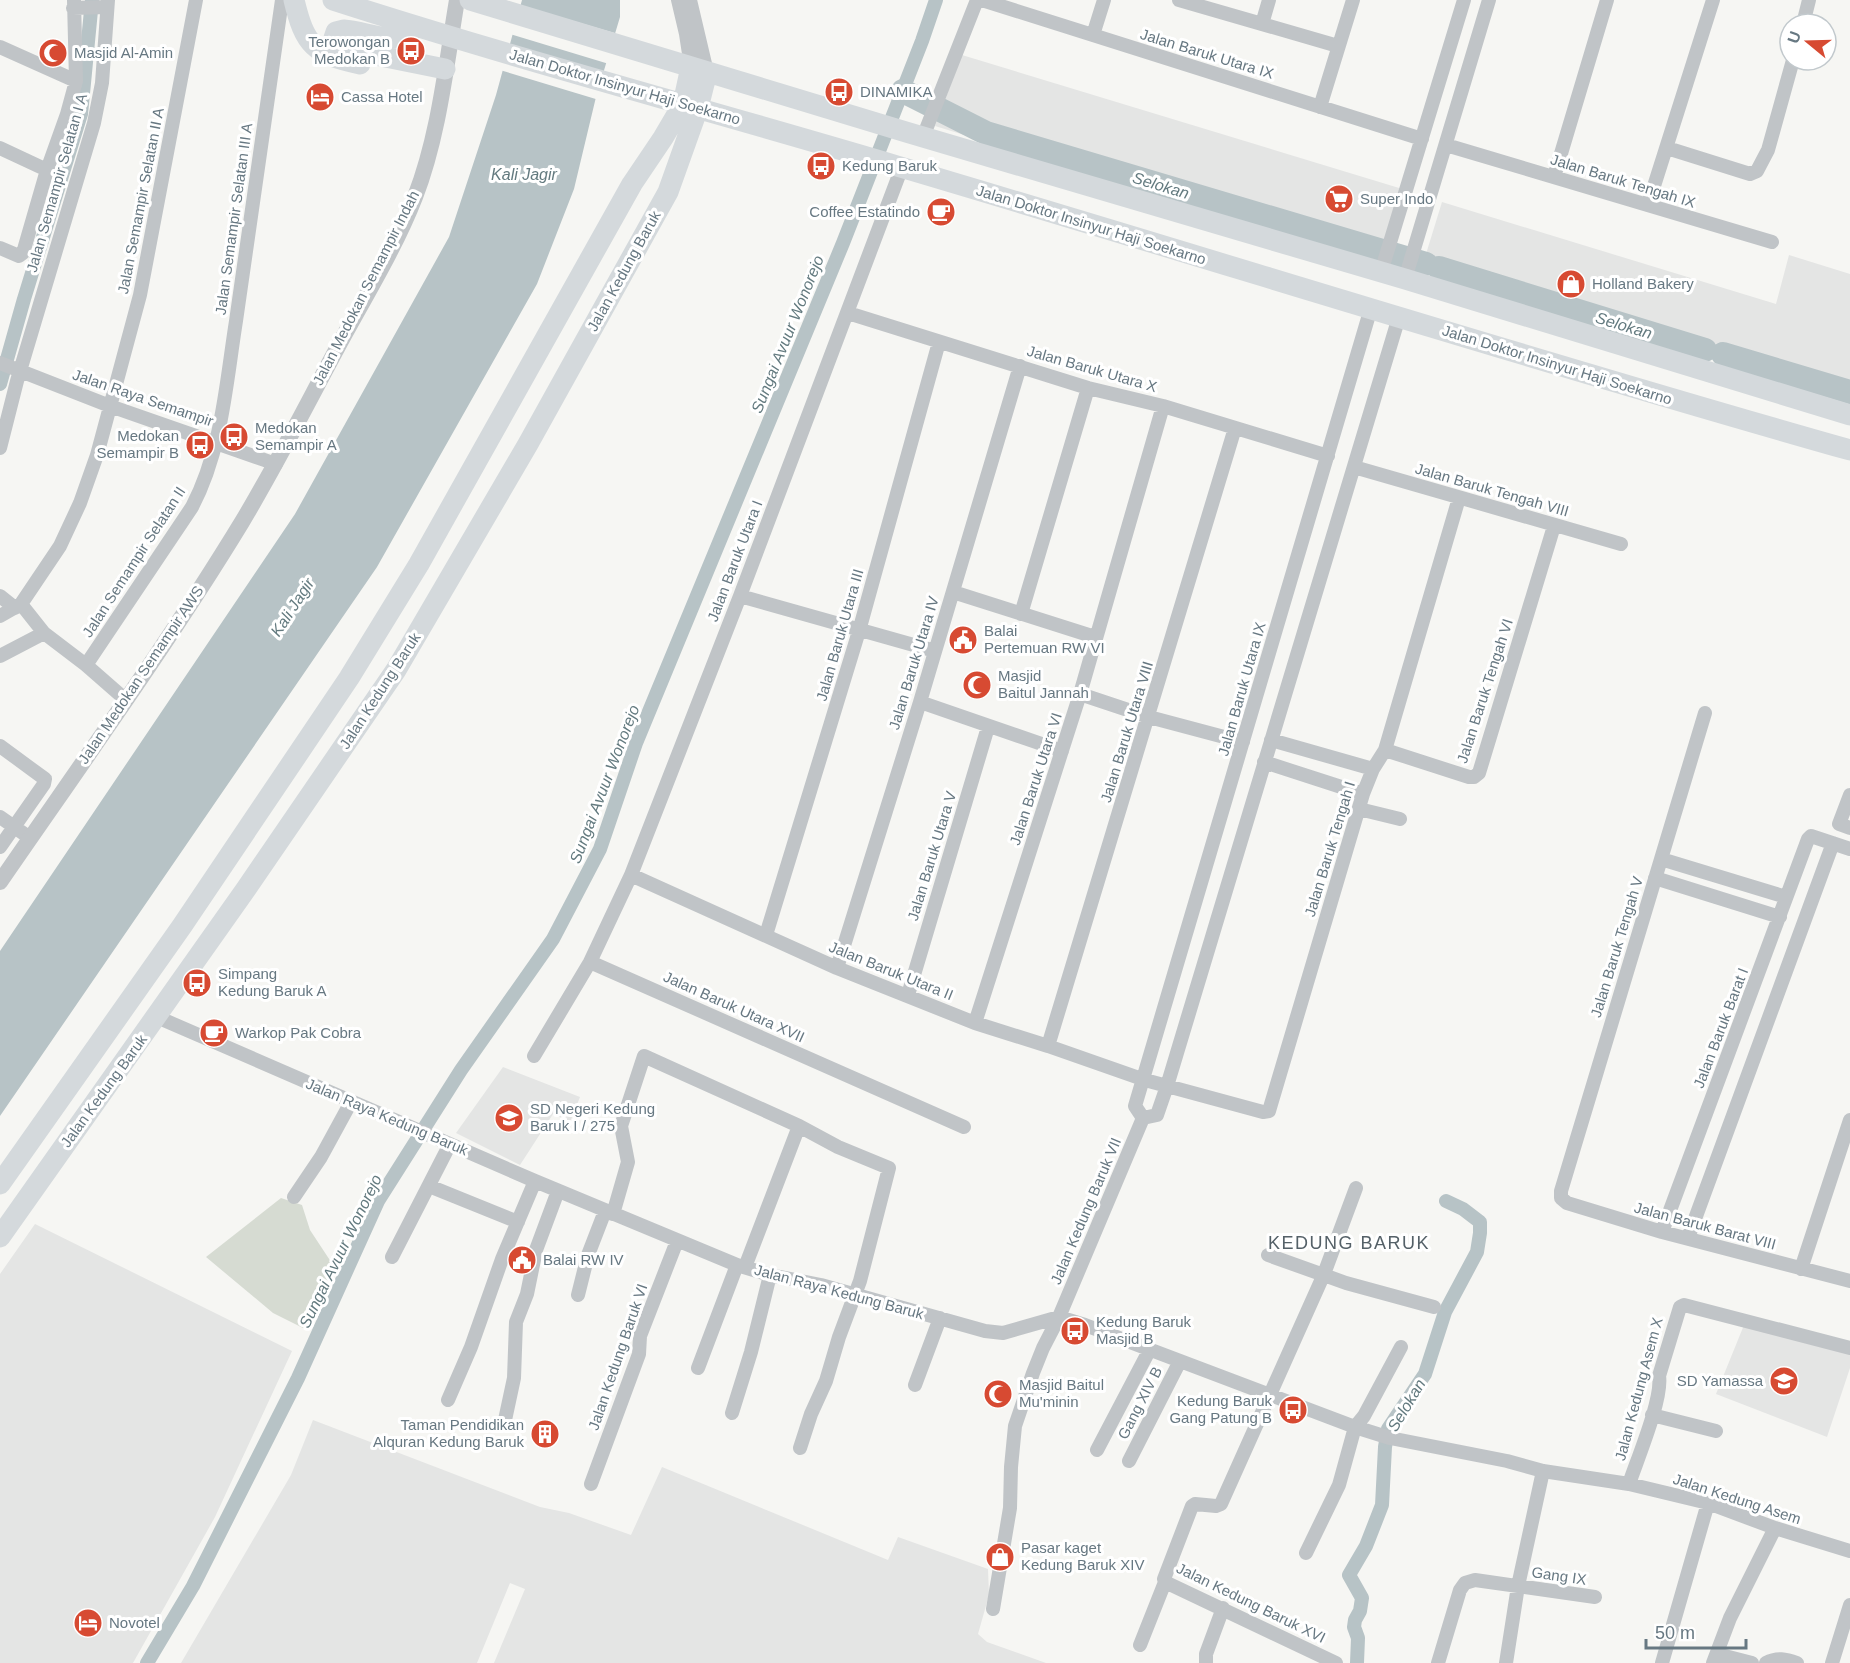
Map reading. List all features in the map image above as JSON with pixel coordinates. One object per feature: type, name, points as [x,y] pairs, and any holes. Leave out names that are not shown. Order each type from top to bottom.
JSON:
[{"type":"main road","points":[[284,0],[306,37],[325,55],[444,75]]},
{"type":"main road","name":"Jalan Doktor Insinyur Haji Soekarno","points":[[333,0],[416,27],[897,166],[1685,404],[1850,450]]},
{"type":"main road","points":[[471,0],[870,121],[919,132],[1383,266],[1409,266],[1850,416]]},
{"type":"main road","points":[[416,27],[393,39],[344,30],[336,32],[334,38],[346,49],[444,75]]},
{"type":"main road","points":[[691,106],[699,69]]},
{"type":"main road","name":"Jalan Kedung Baruk","points":[[0,1184],[182,926],[349,678],[419,564],[632,184],[663,138],[691,106]]},
{"type":"main road","name":"Jalan Kedung Baruk","points":[[0,1237],[253,880],[379,696],[528,444],[668,192],[691,106]]},
{"type":"main road","points":[[349,678],[379,696]]},
{"type":"main road","points":[[182,926],[208,942]]},
{"type":"street","name":"Jalan Semampir Selatan II A","points":[[18,606],[60,546],[80,503],[97,455],[140,295],[196,0]]},
{"type":"street","name":"Jalan Semampir Selatan III A","points":[[217,442],[284,0]]},
{"type":"street","name":"Jalan Medokan Semampir Indah","points":[[276,464],[391,247],[415,196],[438,113],[457,0]]},
{"type":"street","points":[[678,0],[686,34],[699,69]]},
{"type":"street","points":[[690,0],[699,69]]},
{"type":"street","points":[[919,132],[936,105],[977,0]]},
{"type":"street","name":"Jalan Baruk Utara IX","points":[[982,0],[1422,139]]},
{"type":"street","points":[[1093,35],[1104,0]]},
{"type":"street","points":[[1179,0],[1194,2],[1338,46]]},
{"type":"street","points":[[1262,24],[1269,0]]},
{"type":"street","points":[[1320,106],[1353,0]]},
{"type":"street","points":[[1383,266],[1464,0]]},
{"type":"street","points":[[1409,266],[1490,0]]},
{"type":"street","points":[[1554,177],[1608,0]]},
{"type":"street","points":[[1648,206],[1713,0]]},
{"type":"street","points":[[0,248],[19,256],[23,253],[76,81],[75,5],[106,5]]},
{"type":"street","name":"Jalan Semampir Selatan I A","points":[[0,448],[18,370],[94,123],[102,84],[106,43],[106,5]]},
{"type":"street","points":[[0,47],[76,81]]},
{"type":"street","points":[[1667,148],[1750,174],[1759,168],[1768,150],[1790,72]]},
{"type":"street","name":"Jalan Baruk Tengah IX","points":[[1446,145],[1772,242]]},
{"type":"street","points":[[0,148],[47,170]]},
{"type":"street","name":"Jalan Baruk Utara I","points":[[590,962],[631,875],[740,596],[848,313],[897,166]]},
{"type":"street","points":[[1394,229],[1418,236]]},
{"type":"street","name":"Jalan Baruk Utara IX","points":[[1145,1080],[1371,308]]},
{"type":"street","name":"Jalan Baruk Utara X","points":[[848,313],[1088,388],[1162,406],[1328,456]]},
{"type":"street","points":[[1167,1086],[1399,317]]},
{"type":"street","name":"Jalan Baruk Utara III","points":[[766,935],[860,631],[939,342]]},
{"type":"street","name":"Jalan Raya Semampir","points":[[0,363],[110,406],[276,464]]},
{"type":"street","name":"Jalan Baruk Utara IV","points":[[837,968],[920,702],[1020,366]]},
{"type":"street","points":[[1021,614],[1088,388]]},
{"type":"street","name":"Jalan Baruk Utara VI","points":[[975,1023],[1080,694],[1162,406]]},
{"type":"street","name":"Jalan Baruk Utara VIII","points":[[1048,1046],[1235,428]]},
{"type":"street","name":"Jalan Semampir Selatan II","points":[[86,665],[192,507],[203,484],[217,442]]},
{"type":"street","name":"Jalan Medokan Semampir AWS","points":[[0,882],[126,700],[241,523],[276,464]]},
{"type":"street","name":"Jalan Baruk Tengah VIII","points":[[1354,467],[1621,544]]},
{"type":"street","name":"Jalan Baruk Tengah I","points":[[1167,1086],[1263,1112],[1269,1111],[1363,794],[1373,769],[1385,750],[1459,498]]},
{"type":"street","name":"Jalan Baruk Tengah VI","points":[[1385,750],[1469,777],[1474,777],[1479,773],[1554,526]]},
{"type":"street","points":[[953,592],[1095,637]]},
{"type":"street","points":[[0,596],[18,606],[44,633],[126,700]]},
{"type":"street","points":[[740,596],[935,651]]},
{"type":"street","points":[[0,616],[18,606]]},
{"type":"street","points":[[0,656],[44,633]]},
{"type":"street","points":[[1080,694],[1149,717],[1244,742]]},
{"type":"street","points":[[920,702],[1062,751]]},
{"type":"street","points":[[1252,712],[1277,720]]},
{"type":"street","name":"Jalan Baruk Tengah V","points":[[1561,1191],[1704,713]]},
{"type":"street","name":"Jalan Baruk Utara V","points":[[908,995],[988,727]]},
{"type":"street","points":[[1271,740],[1373,769]]},
{"type":"street","points":[[0,746],[45,779],[44,784],[0,848]]},
{"type":"street","points":[[1264,762],[1363,794]]},
{"type":"street","points":[[1235,772],[1259,780]]},
{"type":"street","points":[[1844,826],[1850,795]]},
{"type":"street","points":[[1359,809],[1400,819]]},
{"type":"street","points":[[0,817],[30,837]]},
{"type":"street","name":"Jalan Baruk Barat I","points":[[1662,1232],[1786,897],[1811,836],[1833,843]]},
{"type":"street","points":[[1688,1238],[1833,843],[1850,849]]},
{"type":"street","points":[[1661,859],[1786,897]]},
{"type":"street","name":"Jalan Baruk Utara II","points":[[631,875],[837,968],[975,1023],[1167,1086]]},
{"type":"street","points":[[1655,878],[1780,917]]},
{"type":"street","points":[[534,1056],[590,962]]},
{"type":"street","name":"Jalan Baruk Utara XVII","points":[[590,962],[964,1127]]},
{"type":"street","name":"Jalan Raya Kedung Baruk","points":[[157,1017],[558,1191],[741,1266],[1003,1333],[1059,1317]]},
{"type":"street","points":[[578,1294],[588,1255],[609,1212],[628,1162],[621,1126],[643,1058],[647,1056],[799,1126],[838,1147],[889,1168],[860,1281],[839,1336],[826,1381],[811,1414],[800,1448]]},
{"type":"street","name":"Jalan Kedung Baruk VII","points":[[1143,1118],[1136,1106],[1145,1080]]},
{"type":"street","name":"Jalan Kedung Baruk VII","points":[[1143,1118],[1157,1115],[1167,1086]]},
{"type":"street","points":[[294,1197],[321,1157],[351,1102]]},
{"type":"street","name":"Jalan Kedung Baruk VII","points":[[993,1609],[1010,1508],[1015,1426],[1032,1373],[1059,1317],[1143,1118]]},
{"type":"street","points":[[1801,1269],[1850,1120]]},
{"type":"street","points":[[698,1368],[799,1126]]},
{"type":"street","points":[[392,1257],[429,1186],[447,1143]]},
{"type":"street","points":[[448,1400],[471,1347],[502,1259],[535,1181]]},
{"type":"street","points":[[429,1186],[518,1222]]},
{"type":"street","points":[[1271,1395],[1324,1274],[1356,1188]]},
{"type":"street","points":[[506,1420],[514,1378],[516,1322],[527,1294],[536,1250],[558,1191]]},
{"type":"street","name":"Jalan Baruk Barat VIII","points":[[1561,1191],[1561,1198],[1567,1203],[1662,1232],[1850,1281]]},
{"type":"street","name":"Jalan Kedung Baruk VI","points":[[591,1484],[639,1354],[640,1336],[677,1241]]},
{"type":"street","points":[[1268,1255],[1346,1283],[1434,1307]]},
{"type":"street","points":[[732,1413],[751,1353],[770,1275]]},
{"type":"street","name":"Jalan Kedung Asem X","points":[[1629,1484],[1652,1415],[1660,1383],[1659,1376],[1674,1321],[1678,1310],[1684,1305],[1850,1348]]},
{"type":"street","points":[[1059,1317],[1355,1427],[1387,1437],[1507,1461],[1543,1471],[1518,1586],[1506,1663]]},
{"type":"street","points":[[915,1385],[940,1318]]},
{"type":"street","points":[[1306,1553],[1339,1485],[1355,1427],[1364,1416],[1401,1347]]},
{"type":"street","points":[[1097,1450],[1150,1349]]},
{"type":"street","name":"Gang XIV B","points":[[1130,1461],[1180,1361]]},
{"type":"street","name":"Jalan Kedung Baruk XVI","points":[[1271,1395],[1221,1504],[1192,1506],[1164,1579],[1165,1582],[1336,1663]]},
{"type":"street","points":[[1652,1415],[1716,1431]]},
{"type":"street","name":"Jalan Kedung Asem","points":[[1543,1471],[1629,1484],[1708,1503],[1775,1528],[1850,1551]]},
{"type":"street","points":[[1662,1663],[1708,1503]]},
{"type":"street","points":[[1752,1663],[1715,1659],[1730,1618],[1775,1528]]},
{"type":"street","name":"Gang IX","points":[[1438,1663],[1462,1586],[1475,1580],[1595,1597]]},
{"type":"street","points":[[1140,1646],[1165,1582]]},
{"type":"street","points":[[1832,1663],[1850,1605]]},
{"type":"street","points":[[1206,1663],[1206,1654],[1222,1608]]},
{"type":"street","points":[[1766,1663],[1785,1659],[1797,1663]]},
{"type":"shaded area","points":[[962,55],[1409,191],[1389,250],[1370,259],[935,126]]},
{"type":"shaded area","points":[[1442,202],[1776,304],[1789,255],[1850,274],[1850,394],[1422,267]]},
{"type":"shaded area","name":"SD Negeri Kedung Baruk I / 275","points":[[503,1067],[580,1097],[570,1122],[553,1114],[520,1165],[456,1133]]},
{"type":"shaded area","points":[[281,1198],[302,1205],[310,1230],[337,1271],[307,1330],[273,1313],[206,1257]]},
{"type":"shaded area","points":[[35,1224],[292,1351],[215,1517],[133,1663],[0,1663],[0,1274]]},
{"type":"shaded area","name":"SD Yamassa","points":[[1744,1325],[1850,1352],[1850,1368],[1827,1437],[1716,1394]]},
{"type":"shaded area","points":[[313,1420],[540,1507],[569,1513],[631,1535],[662,1467],[888,1560],[898,1537],[988,1569],[989,1595],[978,1634],[987,1642],[1046,1663],[494,1663],[525,1589],[510,1583],[477,1663],[181,1663],[291,1475]]},
{"type":"water","name":"Kali Jagir","points":[[522,0],[620,0],[620,17],[596,97],[574,189],[537,284],[377,567],[0,1116],[0,951],[295,514],[449,237],[496,95]]},
{"type":"pier","points":[[518,5],[618,34],[609,64],[510,34]]},
{"type":"pier","points":[[507,44],[607,73],[599,100],[500,70]]},
{"type":"waterway","points":[[0,384],[81,114],[92,0]]},
{"type":"waterway","name":"Sungai Avuur Wonorejo","points":[[147,1663],[193,1586],[298,1378],[378,1201],[461,1070],[553,939],[600,849],[636,743],[843,243],[936,0]]},
{"type":"waterway","name":"Selokan","points":[[903,91],[986,133],[1426,264]]},
{"type":"waterway","name":"Selokan","points":[[1439,268],[1705,350]]},
{"type":"waterway","name":"Selokan","points":[[1723,354],[1850,392]]},
{"type":"waterway","name":"Selokan","points":[[1357,1663],[1358,1638],[1354,1627],[1362,1598],[1349,1575],[1366,1546],[1382,1505],[1388,1429],[1425,1374],[1445,1312],[1477,1252],[1480,1222],[1463,1209],[1446,1201]]},
{"type":"place","name":"Terowongan Medokan B","points":[[411,51]]},
{"type":"place","name":"Masjid Al-Amin","points":[[53,53]]},
{"type":"place","name":"DINAMIKA","points":[[839,92]]},
{"type":"place","name":"Cassa Hotel","points":[[320,97]]},
{"type":"place","name":"Kedung Baruk","points":[[821,166]]},
{"type":"place","name":"Super Indo","points":[[1339,199]]},
{"type":"place","name":"Coffee Estatindo","points":[[941,212]]},
{"type":"place","name":"Holland Bakery","points":[[1571,284]]},
{"type":"place","name":"Medokan Semampir A","points":[[234,437]]},
{"type":"place","name":"Medokan Semampir B","points":[[200,445]]},
{"type":"place","name":"Balai Pertemuan RW VI","points":[[963,640]]},
{"type":"place","name":"Masjid Baitul Jannah","points":[[977,685]]},
{"type":"place","name":"Simpang Kedung Baruk A","points":[[197,983]]},
{"type":"place","name":"Warkop Pak Cobra","points":[[214,1033]]},
{"type":"place","name":"SD Negeri Kedung Baruk I / 275","points":[[509,1118]]},
{"type":"place","name":"Balai RW IV","points":[[522,1260]]},
{"type":"place","name":"Kedung Baruk Masjid B","points":[[1075,1331]]},
{"type":"place","name":"SD Yamassa","points":[[1784,1381]]},
{"type":"place","name":"Masjid Baitul Mu'minin","points":[[998,1394]]},
{"type":"place","name":"Kedung Baruk Gang Patung B","points":[[1293,1410]]},
{"type":"place","name":"Taman Pendidikan Alquran Kedung Baruk","points":[[545,1434]]},
{"type":"place","name":"Pasar kaget Kedung Baruk XIV","points":[[1000,1557]]},
{"type":"place","name":"Novotel","points":[[88,1623]]},
{"type":"district","name":"KEDUNG BARUK","points":[[1349,1243]]}]
